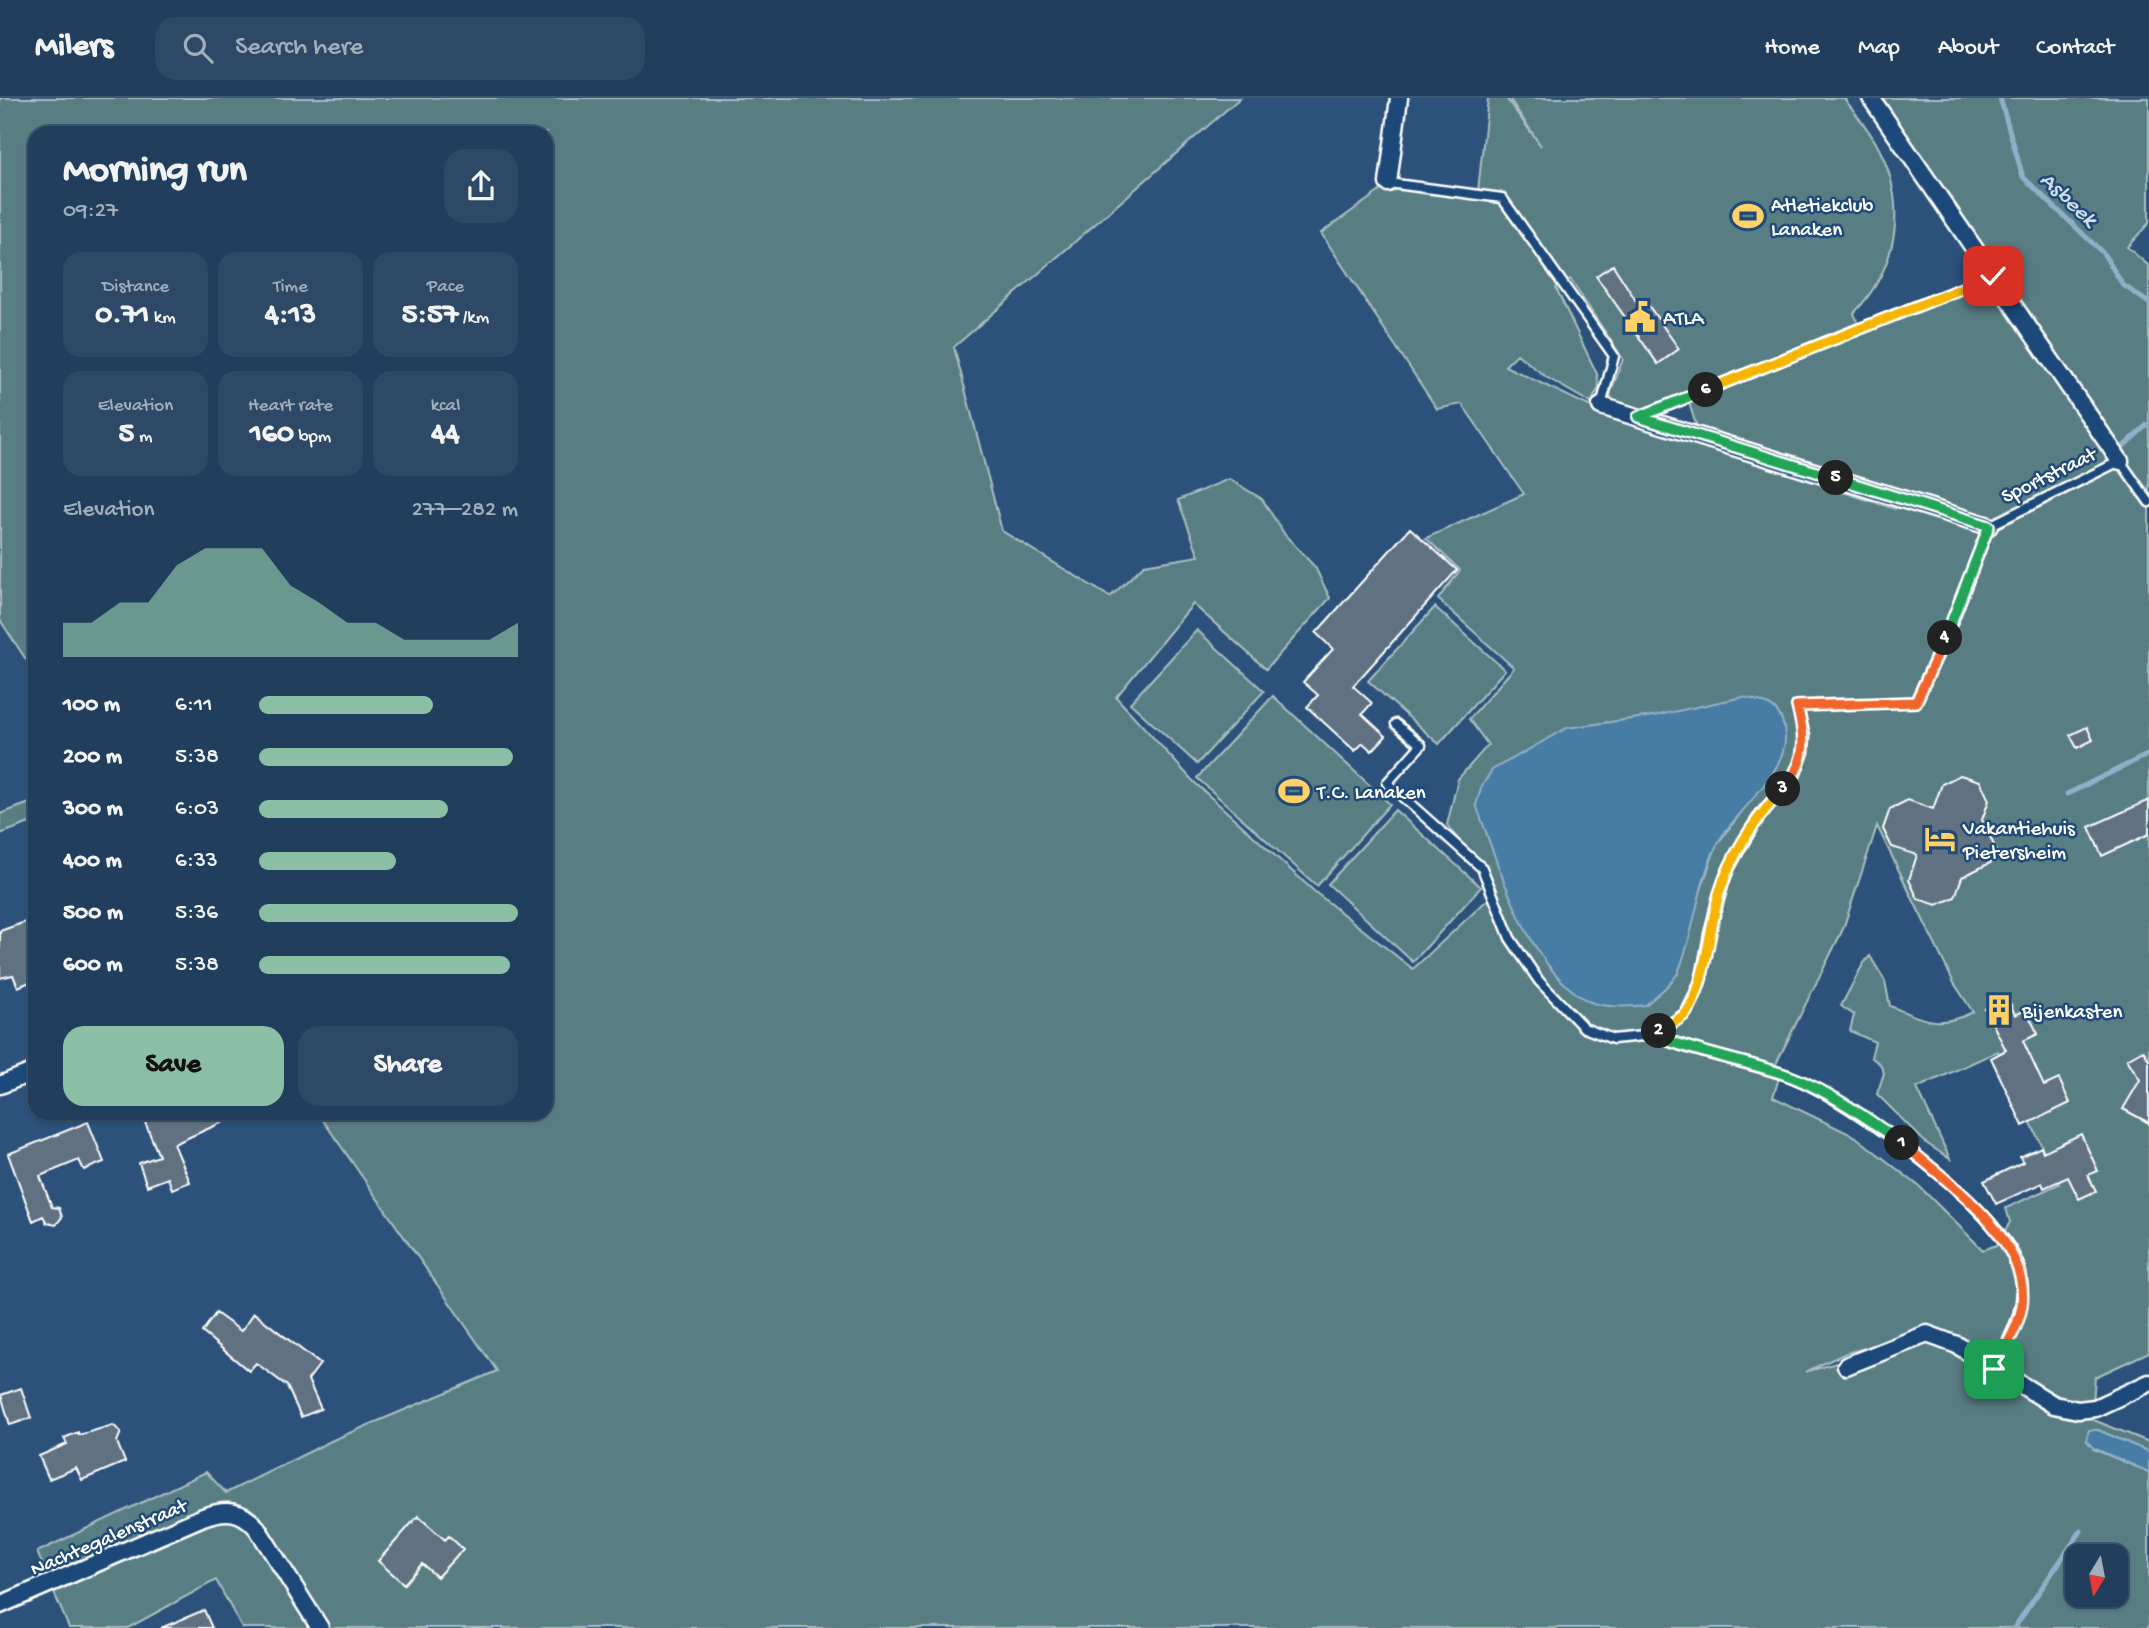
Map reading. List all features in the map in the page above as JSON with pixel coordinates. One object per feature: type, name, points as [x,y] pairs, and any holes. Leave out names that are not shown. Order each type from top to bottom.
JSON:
[{"type":"street","points":[[1388,183],[1399,98]]},
{"type":"street","name":"Sportstraat","points":[[1871,98],[2120,461]]},
{"type":"street","points":[[1601,406],[1989,526]]},
{"type":"street","points":[[0,1085],[28,1073]]},
{"type":"street","points":[[1846,1366],[1927,1334],[1957,1345],[2054,1405],[2078,1410],[2095,1408],[2149,1383]]},
{"type":"street","name":"Nachtegalenstraat","points":[[0,1605],[203,1517],[219,1511],[235,1511],[249,1519],[257,1528],[320,1628]]},
{"type":"lane","points":[[1388,183],[1502,198],[1614,356],[1601,406]]},
{"type":"lane","points":[[1638,417],[1993,276]]},
{"type":"lane","points":[[2120,461],[2149,502]]},
{"type":"lane","name":"Sportstraat","points":[[1654,1035],[1686,1013],[1701,980],[1709,934],[1727,872],[1760,814],[1795,776],[1804,752],[1805,735],[1797,706],[1916,702],[1954,618],[1989,526],[2120,461]]},
{"type":"lane","points":[[1396,724],[1421,745],[1387,783],[1482,869],[1510,938],[1539,981],[1584,1028],[1613,1039],[1654,1035],[1688,1050],[1793,1077],[1835,1098],[1903,1144],[1998,1230],[2021,1271],[2022,1306],[1994,1369]]},
{"type":"green space","points":[[0,98],[1240,98],[954,347],[1002,531],[1110,597],[1144,565],[1199,556],[1178,500],[1229,479],[1262,499],[1285,535],[1315,567],[1330,598],[1266,669],[1193,604],[1116,697],[1194,782],[1315,892],[1413,969],[1498,890],[1447,825],[1458,779],[1488,745],[1469,719],[1514,668],[1438,599],[1460,570],[1426,538],[1524,494],[1462,404],[1437,409],[1321,233],[1387,186],[1469,195],[1478,191],[1488,98],[1506,98],[1541,146],[1509,98],[1844,98],[1876,143],[1893,187],[1895,210],[1890,253],[1869,294],[1854,313],[1858,323],[1643,410],[1616,405],[1610,395],[1623,359],[1570,279],[1556,288],[1597,374],[1599,387],[1591,403],[1546,377],[1517,354],[1505,366],[1610,416],[1895,509],[1896,491],[1698,431],[1689,403],[1801,355],[2002,280],[1877,98],[2149,98],[2149,223],[2127,247],[2149,266],[2149,1352],[2095,1377],[2093,1403],[2069,1401],[1927,1332],[1846,1353],[1805,1372],[1927,1337],[1956,1350],[2043,1405],[2086,1417],[2149,1442],[2149,1452],[2098,1430],[2093,1449],[2149,1472],[2149,1628],[242,1628],[216,1580],[128,1628],[69,1628],[37,1552],[206,1472],[226,1493],[333,1440],[497,1371],[323,1120],[553,1120],[553,126],[28,126],[28,662],[0,620]],"holes":[[[1654,716],[1779,762],[1716,846],[1693,913],[1678,973],[1567,728]],[[1877,826],[1954,983],[1973,1012],[1940,1021],[1912,1015],[1890,1006],[1885,981],[1870,956],[1841,1006],[1854,1015],[1850,1031],[1875,1042],[1871,1057],[1880,1064],[1884,1073],[1877,1094],[1926,1143],[1950,1159],[1917,1088],[1998,1051],[2059,1184],[2006,1208],[2010,1222],[1997,1245],[1983,1250],[1920,1187],[1856,1137],[1773,1097],[1779,1078],[1775,1066],[1843,929]]]},
{"type":"green space","points":[[1435,607],[1505,670],[1439,744],[1368,681]]},
{"type":"green space","points":[[1197,630],[1264,691],[1197,764],[1130,703]]},
{"type":"green space","name":"T.C. Lanaken","points":[[1273,696],[1390,804],[1317,886],[1197,778]]},
{"type":"green space","points":[[28,804],[28,824],[0,834],[0,814]]},
{"type":"green space","points":[[1395,810],[1481,887],[1413,962],[1328,884]]},
{"type":"water","points":[[1743,697],[1767,704],[1777,712],[1784,726],[1784,750],[1769,779],[1716,847],[1704,877],[1689,940],[1677,975],[1646,1005],[1608,1006],[1588,1001],[1566,985],[1548,965],[1518,914],[1476,805],[1482,786],[1492,770],[1567,728],[1654,716]]},
{"type":"water","points":[[2089,1430],[2098,1430],[2149,1452],[2149,1472],[2093,1448],[2086,1440]]},
{"type":"building","name":"ATLA","points":[[1613,265],[1640,307],[1646,302],[1679,349],[1658,364],[1596,276]]},
{"type":"building","points":[[1410,528],[1457,570],[1353,686],[1372,703],[1362,714],[1386,736],[1372,751],[1363,743],[1355,751],[1307,707],[1318,695],[1303,682],[1333,649],[1316,633]]},
{"type":"building","points":[[2087,727],[2093,740],[2077,748],[2070,735]]},
{"type":"building","name":"Vakantiehuis Pietersheim","points":[[1960,775],[1980,781],[1989,800],[1982,820],[2000,858],[1962,877],[1955,897],[1937,905],[1918,899],[1909,880],[1917,855],[1892,847],[1883,829],[1890,809],[1908,800],[1933,809],[1942,784]]},
{"type":"building","points":[[2149,800],[2149,834],[2102,856],[2089,827]]},
{"type":"building","points":[[28,921],[28,983],[18,987],[13,975],[0,978],[0,931]]},
{"type":"building","points":[[2008,998],[2015,1015],[2026,1010],[2038,1034],[2023,1041],[2044,1086],[2059,1079],[2070,1103],[2023,1126],[1991,1058],[2006,1050],[1985,1009]]},
{"type":"building","points":[[2143,1050],[2149,1060],[2149,1123],[2123,1109],[2140,1080],[2127,1059]]},
{"type":"building","points":[[144,1120],[228,1120],[174,1144],[190,1182],[172,1189],[168,1178],[147,1186],[139,1163],[159,1156]]},
{"type":"building","points":[[88,1122],[104,1162],[84,1170],[79,1160],[40,1176],[52,1207],[59,1208],[62,1217],[56,1225],[47,1223],[43,1216],[33,1221],[8,1154]]},
{"type":"building","points":[[2081,1134],[2098,1171],[2088,1175],[2096,1191],[2079,1199],[2068,1177],[2044,1188],[2042,1183],[1996,1204],[1984,1181],[2023,1162],[2020,1157],[2041,1147],[2043,1152]]},
{"type":"building","points":[[216,1313],[241,1331],[254,1313],[320,1364],[308,1380],[321,1409],[301,1417],[287,1386],[256,1363],[249,1371],[202,1332]]},
{"type":"building","points":[[21,1388],[31,1418],[10,1425],[1,1395]]},
{"type":"building","points":[[113,1425],[121,1432],[117,1442],[125,1462],[82,1480],[76,1468],[49,1479],[39,1456],[67,1444],[64,1438],[78,1432],[79,1435]]},
{"type":"building","points":[[418,1516],[445,1540],[449,1536],[463,1549],[437,1577],[422,1564],[404,1584],[378,1561]]},
{"type":"building","points":[[204,1610],[212,1628],[161,1628]]},
{"type":"waterway","name":"Asbeek","points":[[2000,98],[2023,177],[2103,253],[2123,285],[2149,303]]},
{"type":"waterway","points":[[2124,446],[2149,423]]},
{"type":"waterway","points":[[2067,794],[2149,754]]},
{"type":"waterway","name":"Asbeek","points":[[2014,1628],[2081,1531]]},
{"type":"place","name":"Atletiekclub Lanaken","points":[[1748,216]]},
{"type":"place","name":"ATLA","points":[[1640,317]]},
{"type":"place","name":"T.C. Lanaken","points":[[1294,791]]},
{"type":"place","name":"Vakantiehuis Pietersheim","points":[[1940,839]]},
{"type":"place","name":"Bijenkasten","points":[[1999,1010]]},
{"type":"route","points":[[1993,276],[1638,417],[1989,526],[1954,618],[1916,702],[1797,706],[1805,735],[1804,752],[1795,776],[1760,814],[1727,872],[1709,934],[1701,980],[1686,1013],[1654,1035],[1688,1050],[1793,1077],[1835,1098],[1903,1144],[1998,1230],[2021,1271],[2022,1306],[1994,1369]]}]
